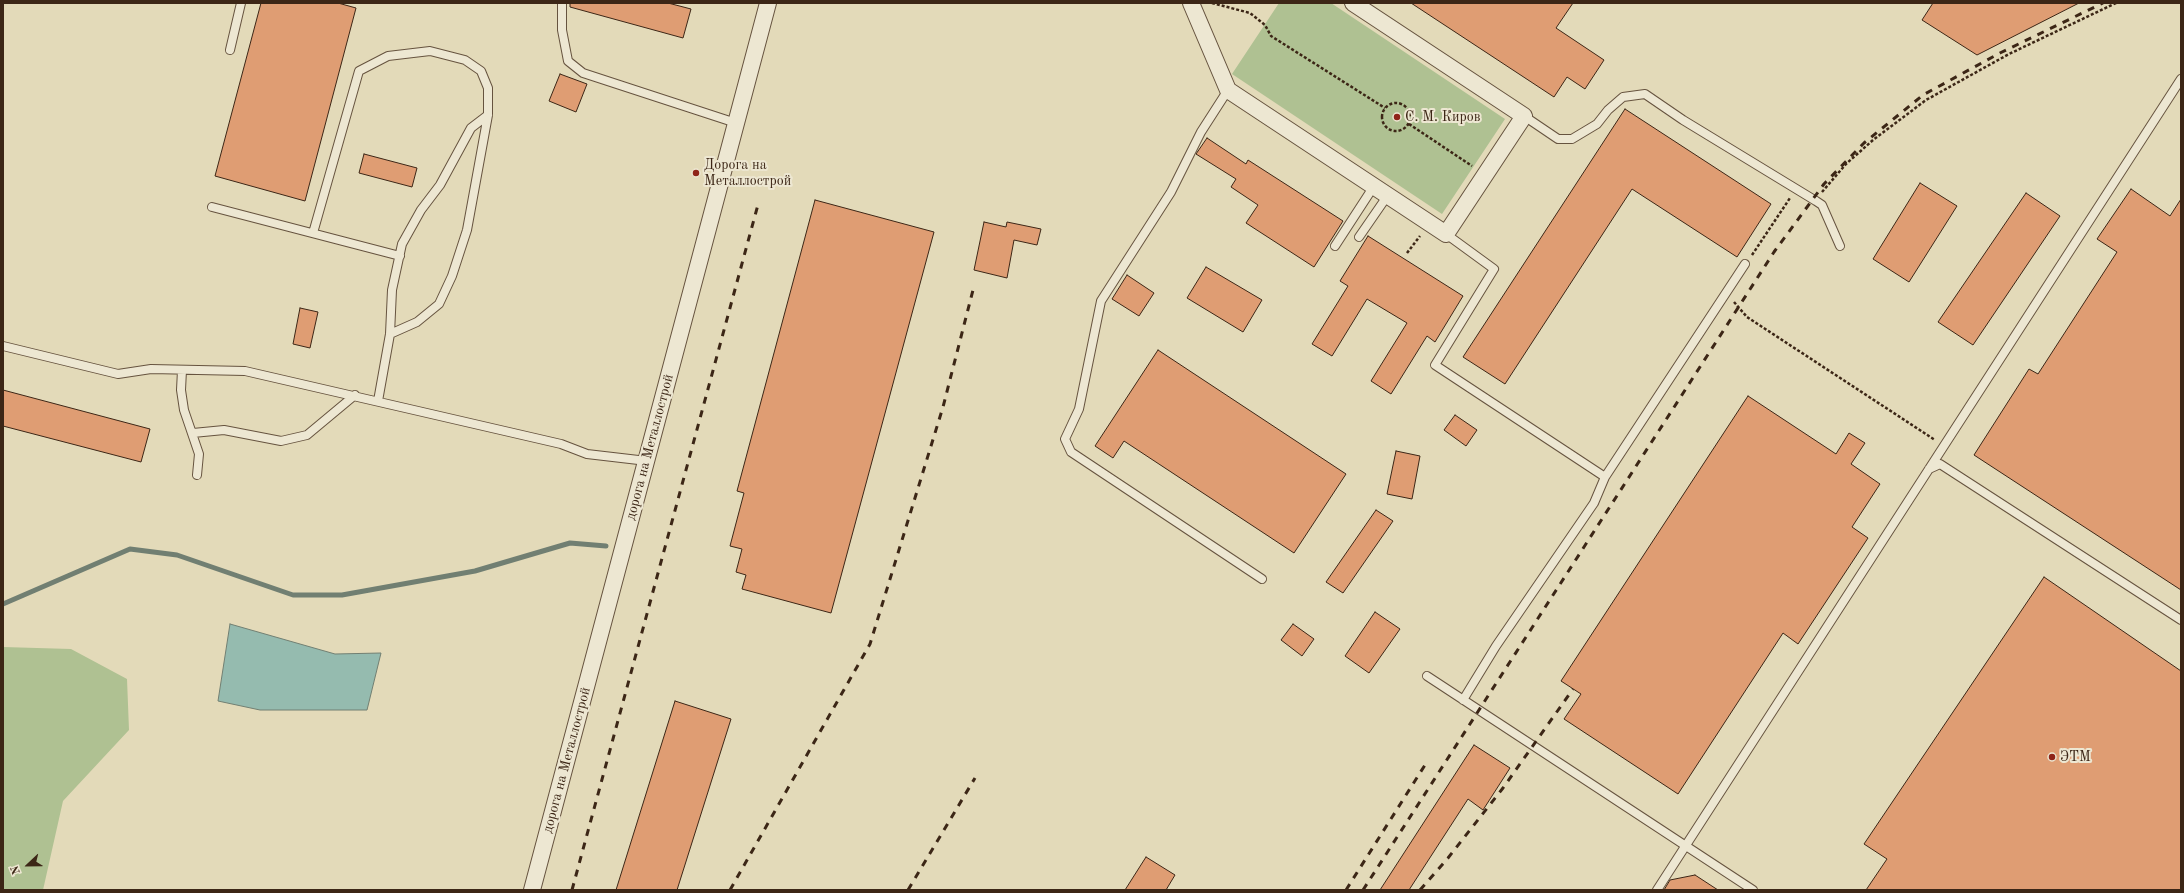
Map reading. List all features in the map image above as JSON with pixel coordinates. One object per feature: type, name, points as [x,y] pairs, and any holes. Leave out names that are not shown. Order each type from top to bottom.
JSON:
[{"type":"street","name":"дорога на Металлострой","points":[[532,890],[768,3]]},
{"type":"street","points":[[1191,3],[1228,90],[1446,234],[1524,116],[1353,3]]},
{"type":"lane","points":[[230,50],[241,3]]},
{"type":"lane","points":[[562,3],[562,30],[568,61],[583,73],[736,122]]},
{"type":"lane","points":[[313,233],[358,71],[388,56],[430,51],[465,60],[481,71],[488,88],[488,115],[467,230],[452,276],[439,304],[417,322],[390,334]]},
{"type":"lane","points":[[1657,890],[2181,79]]},
{"type":"lane","points":[[1228,90],[1201,132],[1171,192],[1101,301],[1079,409],[1065,439],[1071,452],[1262,579]]},
{"type":"lane","points":[[1524,116],[1558,139],[1572,139],[1597,124],[1608,110],[1623,97],[1645,94],[1683,120],[1794,189],[1816,200],[1822,205],[1840,246]]},
{"type":"lane","points":[[378,401],[390,334],[392,290],[406,237],[421,210],[440,185],[471,128],[488,115]]},
{"type":"lane","points":[[1335,246],[1374,186]]},
{"type":"lane","points":[[1360,237],[1388,195]]},
{"type":"lane","points":[[212,207],[400,256]]},
{"type":"lane","points":[[1446,234],[1494,268],[1435,365],[1605,477]]},
{"type":"lane","points":[[1462,700],[1496,646],[1594,503],[1605,477],[1745,264]]},
{"type":"lane","points":[[3,346],[118,374],[151,369],[245,371],[561,444],[587,454],[646,461]]},
{"type":"lane","points":[[182,370],[181,390],[184,410],[199,454],[197,475]]},
{"type":"lane","points":[[193,433],[224,430],[281,441],[307,435],[354,395]]},
{"type":"lane","points":[[1928,470],[1940,464],[2181,620]]},
{"type":"lane","points":[[1427,676],[1753,890]]},
{"type":"path","points":[[1212,3],[1250,14],[1265,25],[1271,36],[1385,108]]},
{"type":"path","points":[[1816,200],[1846,164],[1892,124],[1926,100],[2009,54],[2116,3]]},
{"type":"path","points":[[1392,104],[1401,104],[1408,109],[1411,116],[1409,124],[1403,130],[1396,132],[1388,129],[1382,116],[1385,108],[1392,104]]},
{"type":"path","points":[[1409,124],[1485,175]]},
{"type":"path","points":[[1745,264],[1770,230],[1794,189]]},
{"type":"path","points":[[1407,253],[1430,223]]},
{"type":"path","points":[[1728,291],[1738,308],[1747,317],[1944,446]]},
{"type":"green space","points":[[1279,3],[1331,3],[1505,119],[1442,214],[1232,74]]},
{"type":"green space","points":[[3,647],[71,649],[127,679],[129,730],[63,801],[43,890],[3,890]]},
{"type":"water","points":[[230,624],[335,654],[381,653],[367,710],[260,710],[218,701]]},
{"type":"building","points":[[261,3],[338,3],[356,8],[305,201],[215,176]]},
{"type":"building","points":[[570,3],[668,3],[691,9],[683,38],[570,7]]},
{"type":"building","points":[[1411,3],[1573,3],[1556,28],[1604,60],[1585,89],[1567,77],[1554,97]]},
{"type":"building","points":[[1933,3],[2079,3],[1977,55],[1922,20]]},
{"type":"building","points":[[560,74],[587,84],[576,112],[549,101]]},
{"type":"building","points":[[1625,109],[1771,204],[1737,257],[1632,189],[1505,384],[1463,357]]},
{"type":"building","points":[[1207,138],[1246,164],[1248,160],[1343,221],[1314,267],[1246,223],[1258,205],[1231,187],[1236,179],[1196,154]]},
{"type":"building","points":[[364,154],[417,168],[412,187],[359,173]]},
{"type":"building","points":[[1920,183],[1957,206],[1909,282],[1873,259]]},
{"type":"building","points":[[2131,189],[2170,216],[2181,199],[2181,590],[1974,455],[2029,369],[2038,374],[2117,252],[2097,239]]},
{"type":"building","points":[[2026,193],[2060,216],[1973,345],[1938,322]]},
{"type":"building","points":[[815,200],[934,232],[831,613],[742,589],[746,575],[736,572],[742,549],[730,546],[744,493],[737,491]]},
{"type":"building","points":[[984,222],[1006,227],[1007,222],[1041,229],[1037,245],[1014,240],[1007,278],[974,270]]},
{"type":"building","points":[[1368,236],[1463,296],[1435,342],[1427,336],[1391,394],[1371,381],[1407,323],[1367,299],[1332,356],[1312,344],[1348,286],[1340,281]]},
{"type":"building","points":[[1206,267],[1262,300],[1243,332],[1187,298]]},
{"type":"building","points":[[1127,275],[1154,293],[1139,316],[1112,299]]},
{"type":"building","points":[[300,308],[318,312],[310,348],[293,344]]},
{"type":"building","points":[[1158,350],[1346,474],[1294,553],[1124,441],[1113,458],[1095,446]]},
{"type":"building","points":[[3,390],[150,429],[141,462],[3,426]]},
{"type":"building","points":[[1748,396],[1836,454],[1849,433],[1865,443],[1851,464],[1880,484],[1852,527],[1868,538],[1798,644],[1783,633],[1678,794],[1564,719],[1581,694],[1561,681]]},
{"type":"building","points":[[1455,415],[1477,430],[1466,446],[1444,430]]},
{"type":"building","points":[[1396,451],[1420,456],[1412,499],[1387,494]]},
{"type":"building","points":[[1376,510],[1393,521],[1343,593],[1326,582]]},
{"type":"building","name":"ЭТМ","points":[[2044,577],[2181,671],[2181,890],[1866,890],[1887,859],[1864,844]]},
{"type":"building","points":[[1375,612],[1400,629],[1369,673],[1345,656]]},
{"type":"building","points":[[1293,624],[1314,639],[1302,656],[1281,640]]},
{"type":"building","points":[[675,701],[731,719],[677,890],[616,890]]},
{"type":"building","points":[[1474,745],[1510,768],[1483,810],[1468,799],[1409,890],[1380,890]]},
{"type":"building","points":[[1146,857],[1175,875],[1166,890],[1125,890]]},
{"type":"building","points":[[1695,875],[1718,890],[1664,890],[1670,880]]},
{"type":"waterway","points":[[3,604],[130,549],[177,555],[293,595],[342,595],[475,571],[570,543],[606,546]]},
{"type":"railway","points":[[1363,890],[1774,252],[1824,184],[1864,143],[1923,95],[2000,53],[2103,3]]},
{"type":"railway","points":[[572,890],[759,201]]},
{"type":"railway","points":[[730,890],[870,644],[943,407],[973,290]]},
{"type":"railway","points":[[1420,890],[1448,858],[1503,788],[1573,689]]},
{"type":"railway","points":[[1346,890],[1425,765]]},
{"type":"railway","points":[[908,890],[975,778]]},
{"type":"place","name":"С. М. Киров","points":[[1397,117]]},
{"type":"place","name":"Дорога на Металлострой","points":[[696,173]]},
{"type":"place","name":"ЭТМ","points":[[2052,757]]}]
